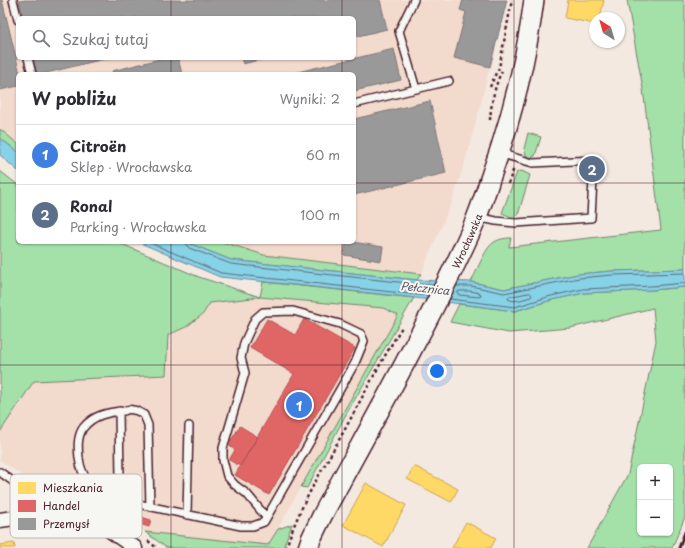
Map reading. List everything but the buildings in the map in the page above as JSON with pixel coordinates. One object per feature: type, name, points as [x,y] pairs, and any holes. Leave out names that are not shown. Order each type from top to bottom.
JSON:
[{"type":"main road","name":"Wrocławska","points":[[308,548],[322,516],[454,268],[477,216],[509,121],[525,55],[534,0]]},
{"type":"street","points":[[0,520],[10,519]]},
{"type":"street","points":[[120,538],[135,548]]},
{"type":"lane","points":[[13,0],[17,16]]},
{"type":"lane","points":[[414,0],[399,31],[416,89]]},
{"type":"lane","points":[[28,60],[32,72]]},
{"type":"lane","points":[[356,104],[449,80]]},
{"type":"lane","points":[[477,216],[496,221],[516,223],[591,218],[594,160],[533,163],[499,153]]},
{"type":"lane","points":[[142,504],[241,526],[253,526],[264,522],[355,363],[364,341],[361,334],[340,324],[293,311],[263,312],[255,319],[244,343],[241,358],[245,373],[223,448],[223,460],[227,476],[235,486],[247,494],[266,517]]},
{"type":"lane","points":[[84,474],[80,464],[78,448],[79,438],[83,429],[90,420],[101,415],[119,411],[133,410],[144,415],[148,425],[150,506]]},
{"type":"lane","points":[[119,411],[120,474]]},
{"type":"lane","points":[[187,515],[189,426]]},
{"type":"lane","points":[[0,472],[10,479]]},
{"type":"path","points":[[490,87],[499,68],[512,0]]},
{"type":"path","points":[[490,124],[490,113],[498,80],[504,67]]},
{"type":"path","points":[[286,548],[300,512],[405,322]]},
{"type":"shaded area","points":[[0,0],[507,0],[469,149],[453,199],[421,274],[264,255],[229,244],[356,244],[356,72],[16,72],[16,142],[0,129]]},
{"type":"shaded area","points":[[260,297],[383,308],[398,315],[268,546],[145,532],[142,530],[142,474],[20,474],[0,460],[0,432],[34,381],[166,375],[168,335],[186,327],[203,314],[210,303]]},
{"type":"green space","points":[[627,0],[683,0],[685,5],[685,269],[612,271],[578,274],[504,289],[471,282],[487,250],[493,243],[502,239],[511,238],[509,247],[661,230],[643,89]]},
{"type":"green space","points":[[0,129],[16,142],[16,150],[0,138]]},
{"type":"green space","points":[[528,133],[541,137],[535,156],[530,158],[526,155],[524,149]]},
{"type":"green space","points":[[0,171],[16,183],[16,244],[122,244],[199,277],[260,297],[210,303],[203,314],[186,327],[168,335],[166,375],[34,381],[0,432]]},
{"type":"green space","points":[[522,171],[530,175],[518,215],[511,217],[502,213],[517,172]]},
{"type":"green space","points":[[191,244],[229,244],[264,255],[421,274],[417,280],[231,260]]},
{"type":"green space","points":[[263,282],[414,298],[344,418],[307,488],[301,487],[398,315],[383,308],[260,297]]},
{"type":"green space","points":[[685,287],[685,517],[672,548],[587,548],[628,474],[656,341],[653,308],[570,328],[509,333],[450,322],[459,304],[515,311],[552,300],[584,293]]},
{"type":"green space","points":[[292,524],[283,548],[167,548],[145,532],[268,545],[278,529]]},
{"type":"water","points":[[0,138],[16,150],[16,169],[0,155]]},
{"type":"water","name":"Pełcznica","points":[[143,244],[191,244],[231,260],[417,280],[471,282],[504,289],[578,274],[612,271],[685,269],[685,287],[584,293],[552,300],[515,311],[407,297],[220,277]]},
{"type":"railway","points":[[679,548],[685,532]]},
{"type":"place","name":"Ronal","points":[[592,169]]},
{"type":"place","name":"Citroën","points":[[299,405]]}]
